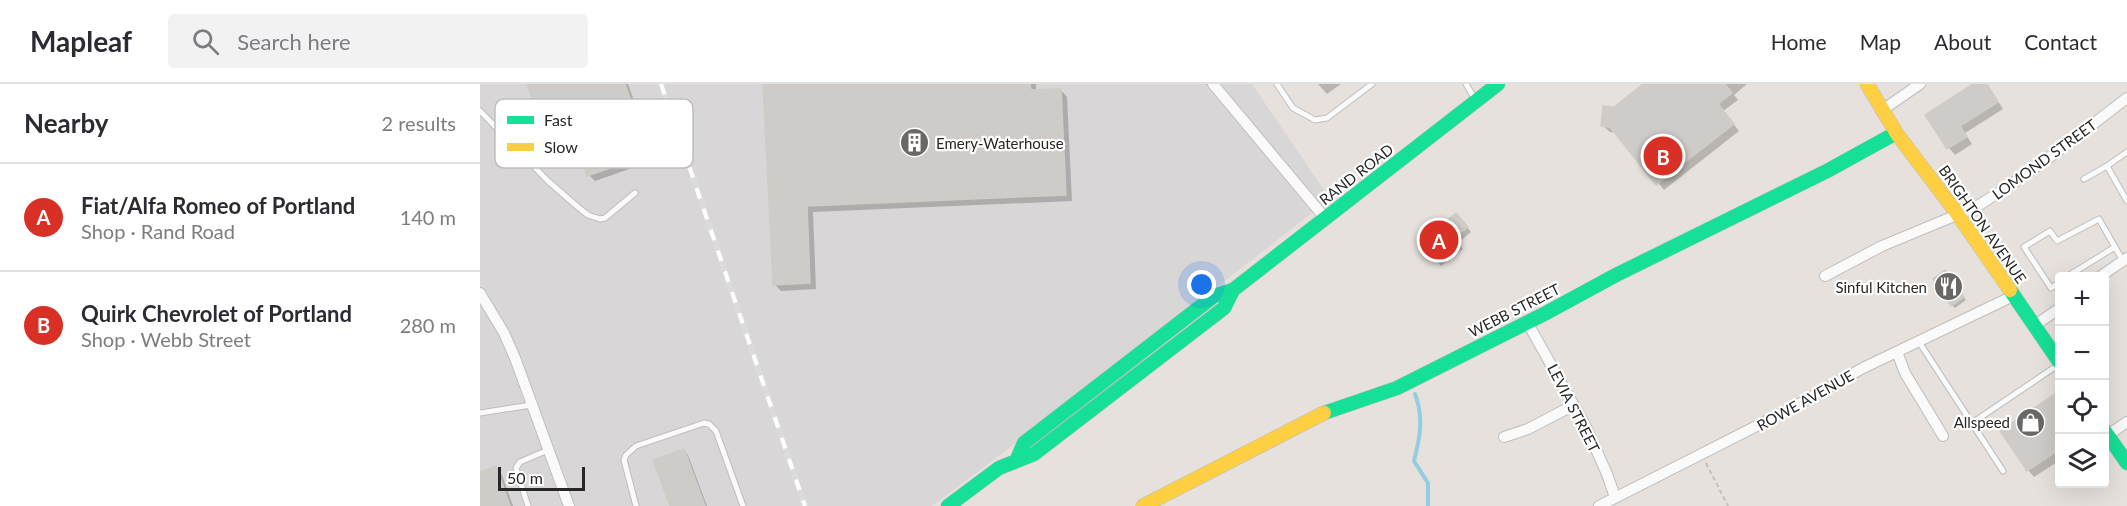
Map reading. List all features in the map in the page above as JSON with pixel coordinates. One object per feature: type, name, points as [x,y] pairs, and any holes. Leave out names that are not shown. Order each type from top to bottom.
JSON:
[{"type":"main road","name":"RAND ROAD","points":[[948,506],[1000,466],[1018,457],[1024,443],[1214,296],[1233,290],[1498,84]]},
{"type":"main road","name":"BRIGHTON AVENUE","points":[[1854,84],[1879,108]]},
{"type":"main road","name":"BRIGHTON AVENUE","points":[[1867,84],[1879,108],[1896,133],[1957,214],[2055,357]]},
{"type":"main road","name":"WEBB STREET","points":[[1143,506],[1301,424],[1341,407],[1397,388],[1616,275],[1827,171],[1896,133]]},
{"type":"main road","points":[[2107,434],[2127,463]]},
{"type":"street","points":[[1214,84],[1325,218]]},
{"type":"street","points":[[1879,108],[1920,84]]},
{"type":"street","name":"LOMOND STREET","points":[[1825,276],[1882,246],[1976,207],[2009,186],[2127,98]]},
{"type":"street","points":[[2107,272],[2125,259]]},
{"type":"street","points":[[480,293],[492,309],[504,333],[569,506]]},
{"type":"street","name":"ROWE AVENUE","points":[[1599,506],[1790,410],[1847,376],[2013,296]]},
{"type":"street","points":[[2034,326],[2055,311]]},
{"type":"street","name":"LEVIA STREET","points":[[1527,322],[1574,405],[1607,474],[1615,497]]},
{"type":"street","points":[[1897,352],[1905,373],[1943,436]]},
{"type":"street","points":[[1504,437],[1528,429],[1574,405]]},
{"type":"street","points":[[2109,431],[2127,422]]},
{"type":"lane","points":[[1277,84],[1293,108],[1315,120],[1328,118],[1372,84]]},
{"type":"lane","points":[[1466,84],[1477,101]]},
{"type":"lane","points":[[480,111],[495,126]]},
{"type":"lane","points":[[2084,179],[2127,152]]},
{"type":"lane","points":[[2107,166],[2127,201]]},
{"type":"lane","points":[[535,168],[588,215],[600,219],[605,218],[634,194]]},
{"type":"lane","points":[[2055,286],[2051,288],[2024,247],[2050,231],[2057,241],[2099,219],[2115,247],[2125,259]]},
{"type":"lane","points":[[2074,272],[2115,247]]},
{"type":"lane","points":[[1919,342],[2003,471]]},
{"type":"lane","points":[[1972,423],[2055,367]]},
{"type":"lane","points":[[480,413],[531,405]]},
{"type":"lane","points":[[636,506],[624,460],[626,454],[636,446],[704,423],[709,424],[716,431],[743,506]]},
{"type":"lane","points":[[528,506],[516,468],[520,462],[548,450]]},
{"type":"path","points":[[1701,455],[1728,506]]},
{"type":"shaded area","points":[[480,84],[1252,84],[1330,199],[932,506],[480,506]]},
{"type":"building","points":[[527,84],[625,84],[630,99],[532,99]]},
{"type":"building","name":"Emery-Waterhouse","points":[[763,84],[1030,84],[1031,90],[1061,89],[1066,195],[807,206],[810,283],[773,285]]},
{"type":"building","points":[[1643,84],[1725,84],[1732,93],[1718,104],[1734,124],[1656,185],[1610,127],[1601,126],[1603,106],[1614,107]]},
{"type":"building","points":[[1973,84],[1987,84],[1998,102],[1960,126],[1967,137],[1947,149],[1925,115]]},
{"type":"building","points":[[584,168],[610,168],[587,176]]},
{"type":"building","points":[[1456,213],[1468,227],[1454,237],[1459,243],[1435,262],[1419,242]]},
{"type":"building","points":[[1945,270],[1964,297],[1951,306],[1933,279]]},
{"type":"building","points":[[2055,394],[2055,452],[2027,471],[2000,431]]},
{"type":"building","points":[[684,449],[705,506],[670,506],[653,460]]},
{"type":"building","points":[[496,466],[510,506],[480,506],[480,472]]},
{"type":"waterway","points":[[1415,394],[1420,427],[1414,461],[1428,483],[1428,506]]},
{"type":"railway","points":[[661,84],[666,99]]},
{"type":"railway","points":[[690,168],[805,506]]},
{"type":"traffic: fast","points":[[948,506],[999,468],[1034,454],[1224,308],[1233,290],[1498,84]]},
{"type":"traffic: fast","points":[[1324,413],[1397,388],[1616,275],[1827,171],[1896,133]]},
{"type":"traffic: fast","points":[[1018,457],[1024,443],[1214,296],[1233,290]]},
{"type":"traffic: fast","points":[[2010,290],[2055,356]]},
{"type":"traffic: fast","points":[[2107,434],[2127,463]]},
{"type":"traffic: slow","points":[[1867,84],[1897,134],[1956,212],[2010,290]]},
{"type":"traffic: slow","points":[[1143,506],[1324,413]]},
{"type":"place","name":"Emery-Waterhouse","points":[[915,143]]},
{"type":"place","name":"Quirk Chevrolet of Portland","points":[[1663,156]]},
{"type":"place","name":"Fiat/Alfa Romeo of Portland","points":[[1439,240]]},
{"type":"place","name":"Sinful Kitchen","points":[[1948,287]]},
{"type":"place","name":"Allspeed","points":[[2031,422]]}]
